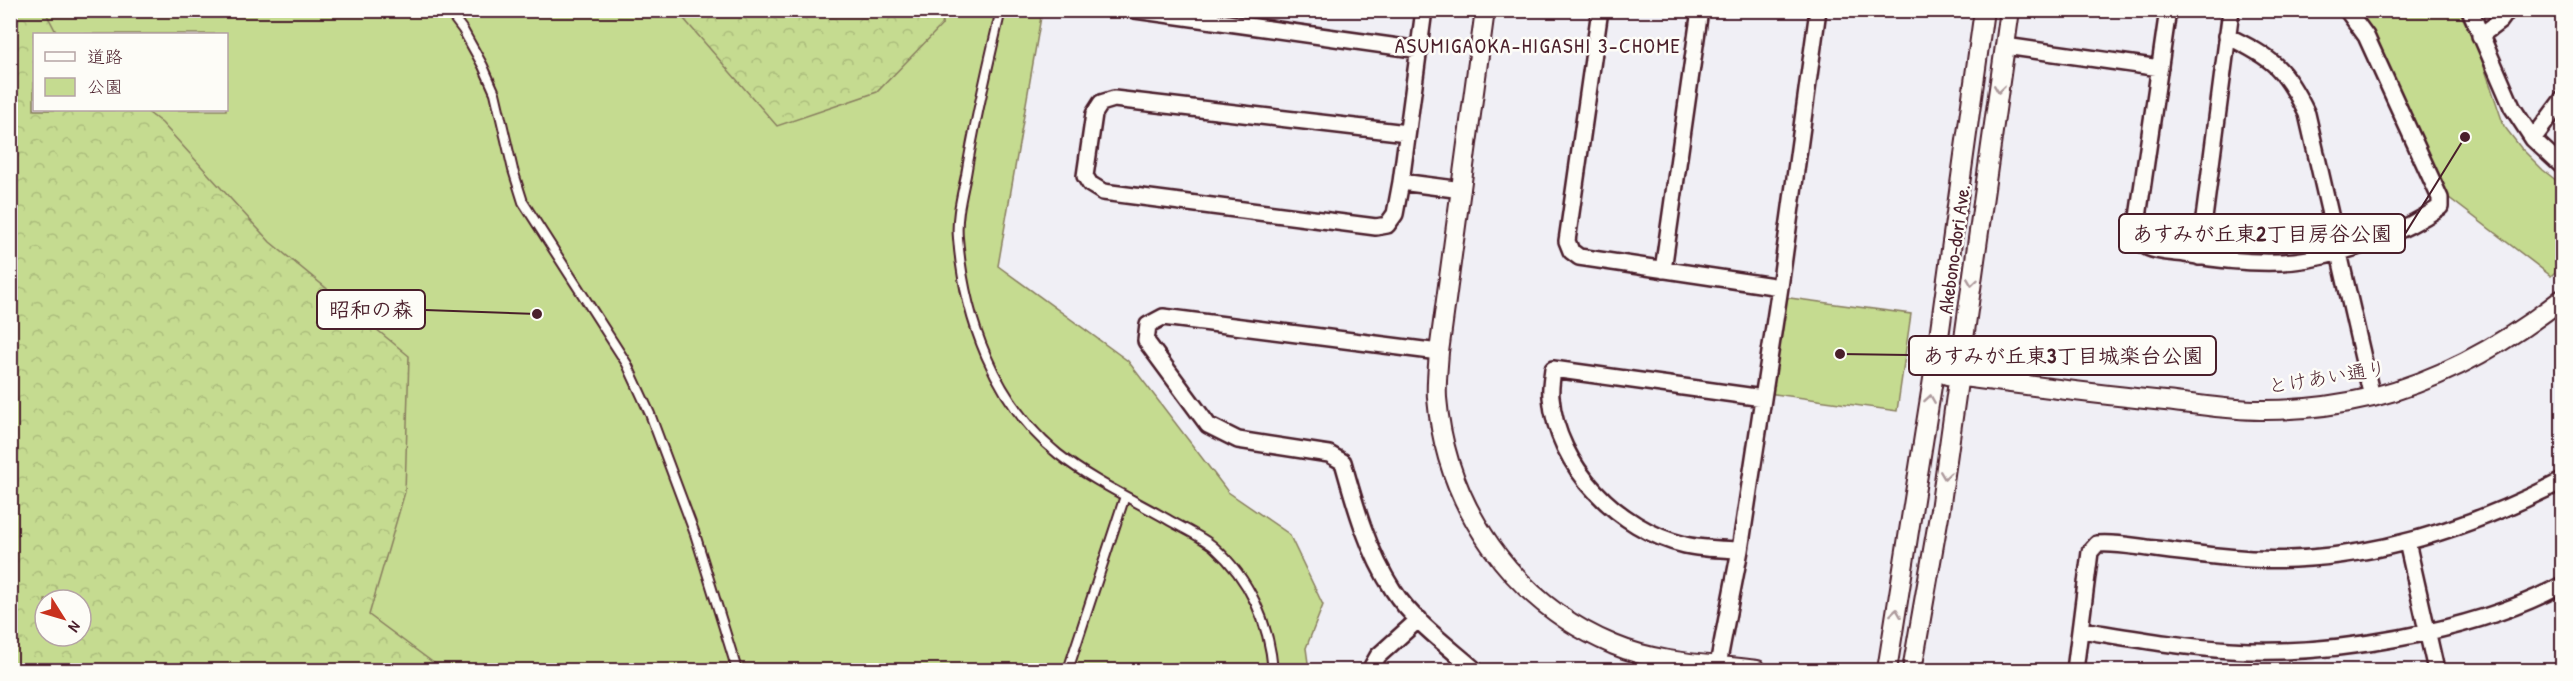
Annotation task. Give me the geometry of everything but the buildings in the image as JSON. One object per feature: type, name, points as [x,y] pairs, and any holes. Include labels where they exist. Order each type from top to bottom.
[{"type":"street","points":[[1135,10],[1420,50]]},
{"type":"street","points":[[1407,133],[1114,99],[1101,103],[1094,114],[1085,176],[1090,184],[1103,192],[1376,227],[1388,225],[1395,214],[1401,182],[1424,10]]},
{"type":"street","points":[[1485,10],[1439,352],[1437,396],[1443,439],[1460,494],[1488,545],[1525,589],[1569,622],[1615,646],[1665,660],[1718,668],[1757,670]]},
{"type":"street","points":[[1600,10],[1567,241],[1571,251],[1579,257],[1780,287]]},
{"type":"street","points":[[1663,270],[1700,10]]},
{"type":"street","points":[[1718,668],[1740,550],[1764,398],[1818,10]]},
{"type":"street","name":"Akebono-dori Ave.","points":[[1887,670],[1934,373],[1984,10]]},
{"type":"street","name":"Akebono-dori Ave.","points":[[1912,670],[1940,510],[2010,10]]},
{"type":"street","points":[[2168,10],[2135,238],[2144,248],[2199,257],[2263,262],[2308,259],[2389,235],[2440,207],[2440,198],[2366,36],[2347,10]]},
{"type":"street","points":[[2199,257],[2231,10]]},
{"type":"street","points":[[2470,10],[2512,107],[2534,139],[2562,166]]},
{"type":"street","points":[[2480,36],[2500,21],[2508,10]]},
{"type":"street","points":[[2227,36],[2272,60],[2292,83],[2307,114],[2373,397]]},
{"type":"street","points":[[2005,46],[2160,68]]},
{"type":"street","points":[[2534,139],[2562,100]]},
{"type":"street","points":[[1401,182],[1462,190]]},
{"type":"street","name":"とけあい通り","points":[[1934,373],[2109,396],[2264,411],[2373,397],[2423,380],[2476,357],[2526,327],[2562,299]]},
{"type":"street","points":[[1439,352],[1163,317],[1148,324],[1146,341],[1208,425],[1238,440],[1329,454],[1343,462],[1355,507],[1374,554],[1394,591],[1419,619],[1475,670]]},
{"type":"street","points":[[1740,550],[1685,545],[1650,531],[1617,512],[1592,488],[1568,454],[1557,425],[1551,397],[1552,369],[1764,398]]},
{"type":"street","points":[[2075,670],[2090,552],[2097,544],[2254,559],[2329,555],[2407,542],[2457,527],[2530,498],[2562,481]]},
{"type":"street","points":[[2407,542],[2436,670]]},
{"type":"street","points":[[2081,630],[2161,644],[2232,651],[2309,650],[2368,643],[2498,613],[2562,585]]},
{"type":"street","points":[[1370,670],[1378,656],[1419,619]]},
{"type":"lane","points":[[448,10],[464,30],[495,93],[510,161],[523,202],[627,364],[650,414],[695,534],[737,670]]},
{"type":"lane","points":[[1001,10],[973,131],[957,235],[966,299],[981,346],[1004,391],[1026,422],[1056,452],[1082,472],[1213,546],[1241,576],[1263,617],[1271,651],[1272,670]]},
{"type":"lane","points":[[1068,670],[1125,496]]},
{"type":"green space","points":[[10,11],[1042,11],[998,266],[1128,361],[1228,492],[1289,534],[1323,605],[1306,648],[1309,670],[11,670]]},
{"type":"green space","points":[[10,11],[45,11],[56,33],[33,33],[33,111],[146,111],[162,123],[270,242],[409,356],[405,492],[369,615],[443,670],[11,670]]},
{"type":"green space","points":[[677,11],[945,11],[942,25],[877,92],[777,126]]},
{"type":"green space","points":[[2352,11],[2459,11],[2477,46],[2504,126],[2521,148],[2562,185],[2562,265],[2551,276],[2448,197],[2364,24]]},
{"type":"green space","points":[[1782,297],[1911,314],[1897,411],[1768,393]]},
{"type":"place","name":"あすみが丘東2丁目房谷公園","points":[[2465,137]]},
{"type":"place","name":"昭和の森","points":[[537,314]]},
{"type":"place","name":"あすみが丘東3丁目城楽台公園","points":[[1840,354]]},
{"type":"district","name":"ASUMIGAOKA-HIGASHI 3-CHOME","points":[[1538,46]]}]
